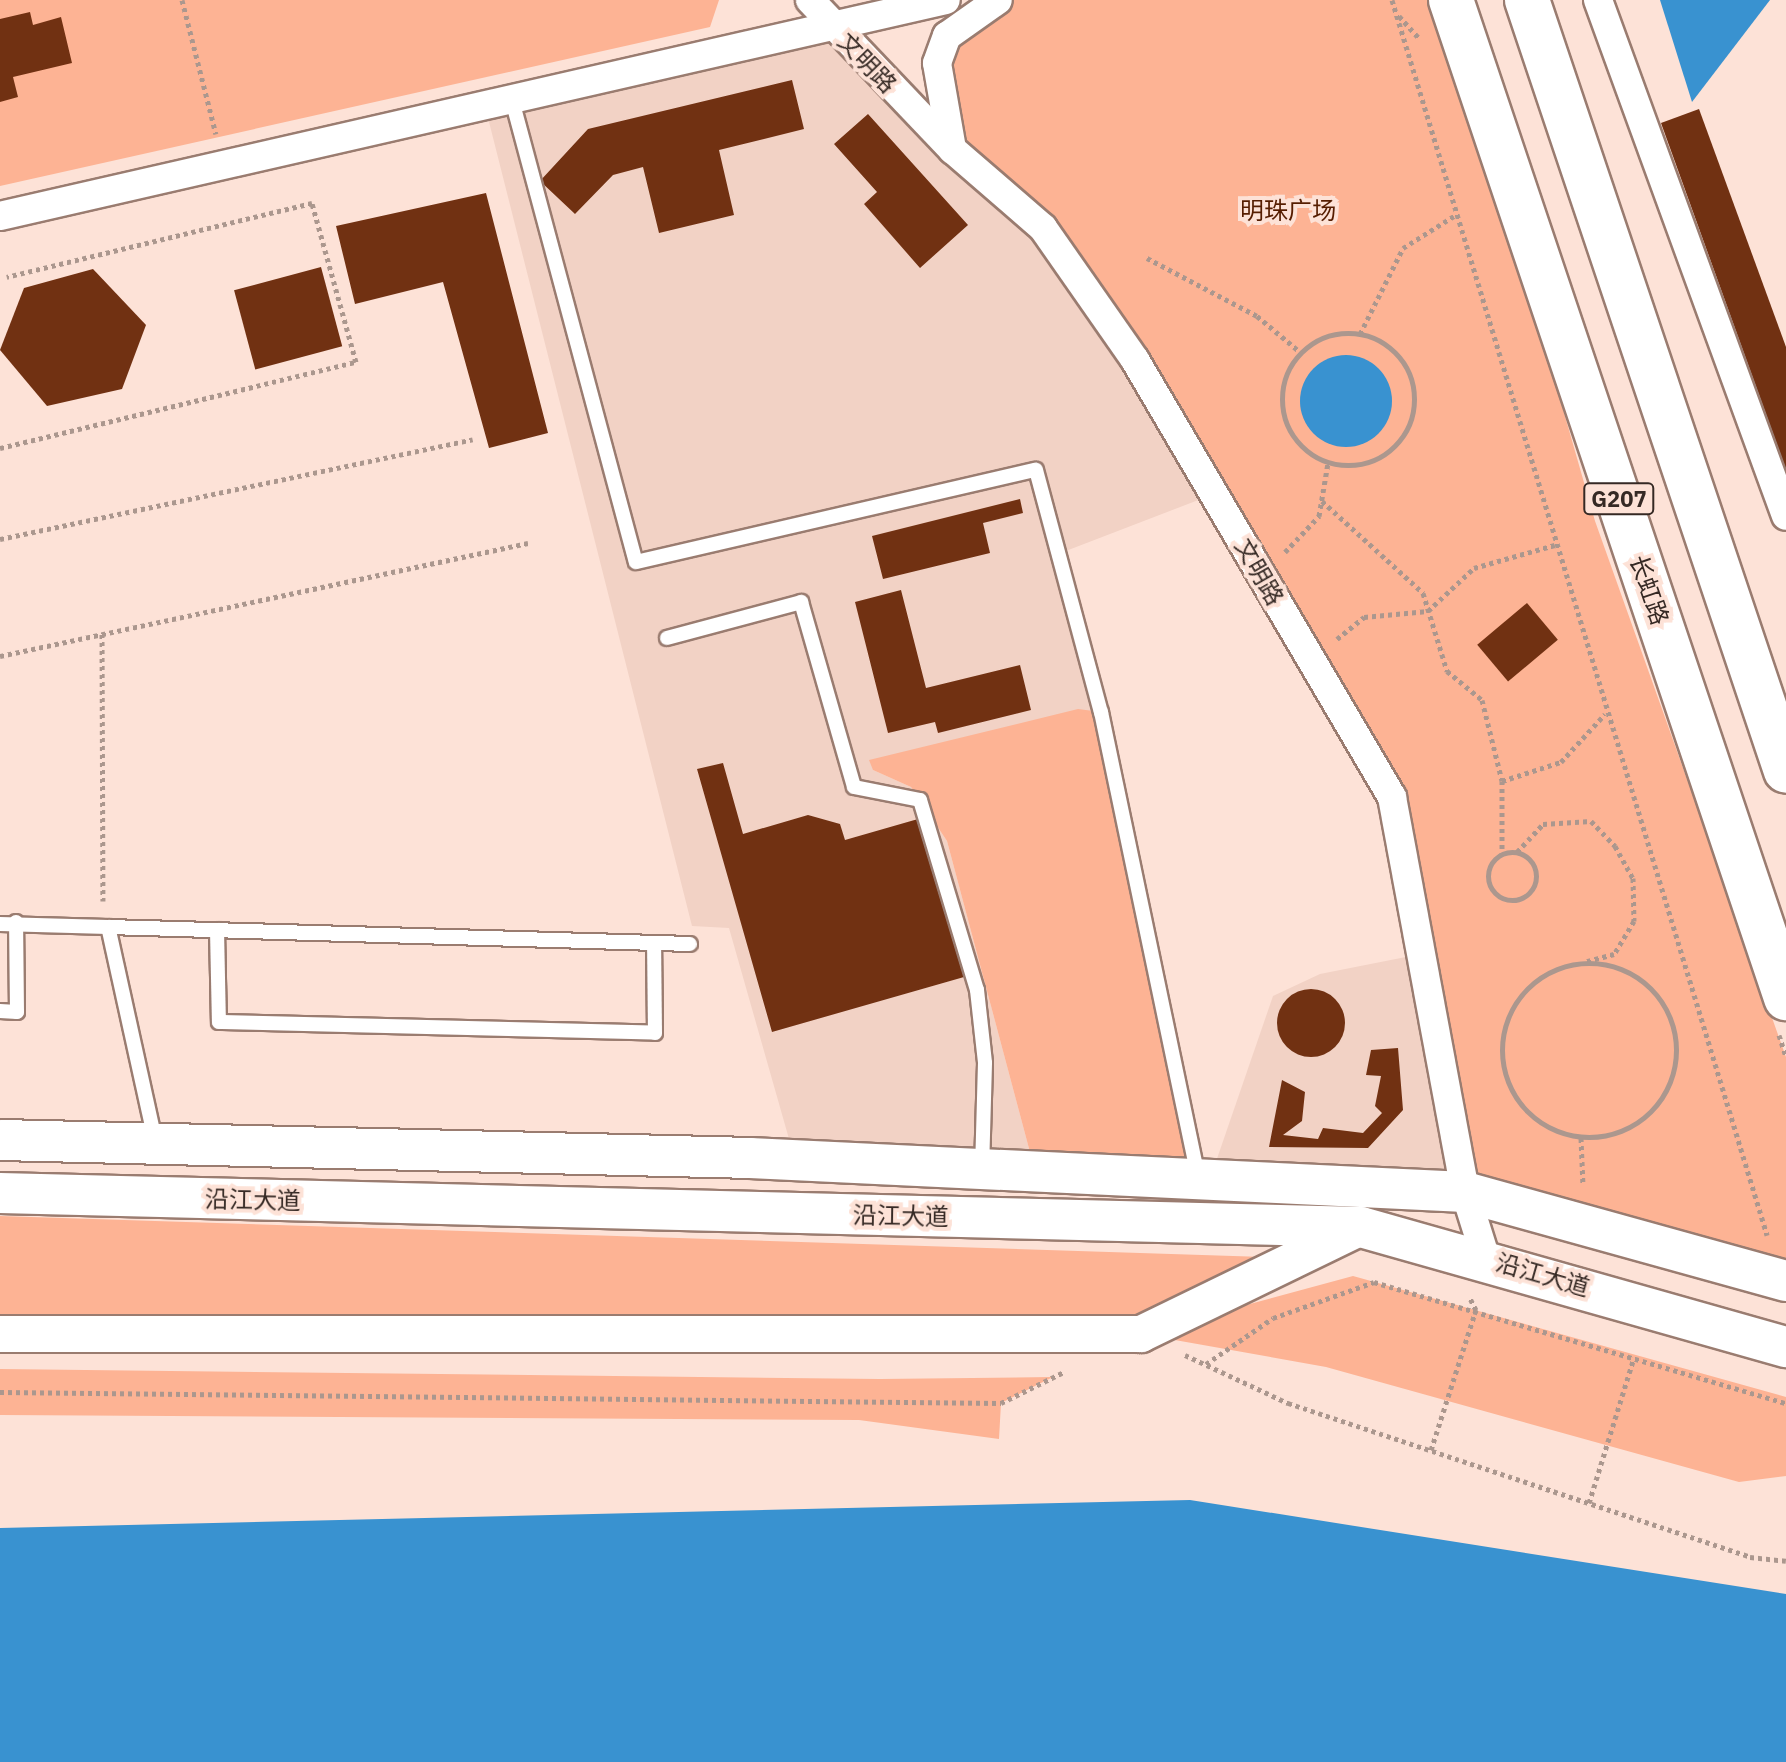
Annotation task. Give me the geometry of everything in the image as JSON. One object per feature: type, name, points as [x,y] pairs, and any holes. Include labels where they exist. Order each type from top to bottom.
[{"type":"highway","name":"长虹路","points":[[1451,0],[1786,998]]},
{"type":"highway","name":"G207","points":[[1527,0],[1786,771]]},
{"type":"main road","name":"沿江大道","points":[[0,1140],[981,1169],[1465,1192],[1783,1281]]},
{"type":"main road","name":"沿江大道","points":[[0,1193],[1361,1227],[1468,1254],[1786,1347]]},
{"type":"street","name":"文明路","points":[[810,0],[833,28],[953,150],[1043,228],[1135,360],[1392,797],[1465,1192],[1468,1254]]},
{"type":"street","points":[[0,216],[946,0]]},
{"type":"street","points":[[953,150],[937,63],[947,36],[998,0]]},
{"type":"street","points":[[1598,0],[1786,516]]},
{"type":"street","points":[[0,1334],[1141,1334],[1361,1227]]},
{"type":"lane","points":[[512,100],[636,562],[1036,470],[1101,712],[1199,1179]]},
{"type":"lane","points":[[667,638],[801,602],[854,787],[920,800],[977,990],[985,1063],[981,1169]]},
{"type":"lane","points":[[0,1011],[17,1012],[16,922]]},
{"type":"lane","points":[[0,924],[16,922],[690,944]]},
{"type":"lane","points":[[108,927],[156,1144]]},
{"type":"lane","points":[[217,930],[219,1022],[655,1033],[654,943]]},
{"type":"path","points":[[182,0],[224,166]]},
{"type":"path","points":[[1392,0],[1605,714],[1783,1281]]},
{"type":"path","points":[[0,448],[356,362],[312,203],[7,277]]},
{"type":"path","points":[[1360,334],[1403,248],[1454,216]]},
{"type":"path","points":[[1147,258],[1257,316],[1300,352]]},
{"type":"path","points":[[1338,333],[1360,334],[1397,354],[1415,393],[1413,414],[1405,434],[1373,461],[1328,463],[1307,453],[1283,415],[1287,371],[1300,352],[1338,333]]},
{"type":"path","points":[[0,539],[473,439]]},
{"type":"path","points":[[1262,577],[1319,516],[1328,463]]},
{"type":"path","points":[[1322,501],[1423,593],[1447,671],[1482,700],[1502,781],[1502,854],[1488,873],[1491,888],[1518,899],[1536,875],[1517,852]]},
{"type":"path","points":[[0,656],[528,543]]},
{"type":"path","points":[[1312,660],[1364,617],[1428,611],[1474,568],[1555,545]]},
{"type":"path","points":[[102,634],[108,927]]},
{"type":"path","points":[[1502,781],[1561,762],[1605,714]]},
{"type":"path","points":[[1502,854],[1517,852],[1543,824],[1591,821],[1633,878],[1634,921],[1614,954],[1555,969],[1512,1007],[1501,1064],[1529,1115],[1581,1138],[1610,1135],[1636,1124],[1672,1079],[1673,1022],[1659,997],[1612,965],[1555,969]]},
{"type":"path","points":[[1431,1450],[1476,1310],[1468,1254]]},
{"type":"path","points":[[1205,1364],[1273,1318],[1374,1282],[1786,1403]]},
{"type":"path","points":[[1141,1334],[1288,1403],[1750,1557],[1786,1561]]},
{"type":"path","points":[[1589,1503],[1634,1358]]},
{"type":"path","points":[[0,1392],[1001,1403],[1078,1365]]},
{"type":"shaded area","points":[[833,28],[1043,228],[1214,494],[1058,554],[1101,712],[873,770],[911,787],[947,841],[1035,1171],[795,1160],[729,928],[692,926],[485,106]]},
{"type":"shaded area","points":[[1421,954],[1465,1192],[1210,1179],[1273,996],[1320,974]]},
{"type":"green space","points":[[0,0],[719,0],[710,27],[0,186]]},
{"type":"green space","name":"明珠广场","points":[[998,0],[1446,0],[1595,521],[1786,1057],[1786,1281],[1465,1192],[1392,797],[1043,228],[953,150],[947,36]]},
{"type":"green space","points":[[1078,709],[1101,712],[1199,1179],[1035,1171],[947,841],[911,787],[873,770],[869,760]]},
{"type":"green space","points":[[0,1216],[1298,1258],[1147,1332],[1353,1276],[1786,1397],[1786,1476],[1739,1482],[1326,1367],[1141,1334],[0,1334]]},
{"type":"green space","points":[[0,1369],[880,1379],[1053,1377],[1001,1403],[999,1439],[859,1420],[0,1415]]},
{"type":"water","points":[[1660,0],[1770,0],[1692,102]]},
{"type":"water","points":[[1337,355],[1355,355],[1372,362],[1385,375],[1392,401],[1385,427],[1372,440],[1355,447],[1337,447],[1320,440],[1307,427],[1300,410],[1300,392],[1307,375],[1320,362]]},
{"type":"water","points":[[1190,1500],[1786,1594],[1786,1762],[0,1762],[0,1528]]},
{"type":"building","points":[[30,12],[33,25],[61,17],[72,63],[13,77],[18,97],[0,102],[0,19]]},
{"type":"building","points":[[792,80],[804,129],[719,150],[734,215],[659,233],[643,167],[613,175],[575,214],[540,181],[588,129]]},
{"type":"building","points":[[1699,109],[1786,347],[1786,470],[1661,123]]},
{"type":"building","points":[[868,114],[968,225],[920,268],[864,204],[877,192],[834,144]]},
{"type":"building","points":[[486,193],[548,433],[489,448],[443,282],[355,304],[336,226]]},
{"type":"building","points":[[321,267],[342,346],[255,369],[234,290]]},
{"type":"building","points":[[93,269],[146,325],[122,389],[47,406],[0,350],[24,288]]},
{"type":"building","points":[[1020,499],[1023,513],[983,523],[990,553],[883,579],[872,536]]},
{"type":"building","points":[[901,590],[926,688],[1020,665],[1031,710],[938,733],[935,722],[888,733],[855,602]]},
{"type":"building","points":[[1527,603],[1558,640],[1508,682],[1477,645]]},
{"type":"building","points":[[723,763],[743,834],[808,815],[840,824],[845,840],[918,819],[964,977],[772,1032],[697,769]]},
{"type":"building","points":[[1304,989],[1318,989],[1330,994],[1340,1004],[1345,1023],[1340,1042],[1330,1052],[1318,1057],[1304,1057],[1292,1052],[1282,1042],[1277,1030],[1277,1016],[1282,1004],[1292,994]]},
{"type":"building","points":[[1398,1048],[1403,1110],[1368,1148],[1269,1147],[1282,1080],[1305,1092],[1302,1121],[1283,1135],[1318,1139],[1323,1128],[1363,1133],[1382,1113],[1375,1106],[1381,1076],[1366,1075],[1371,1050]]}]
